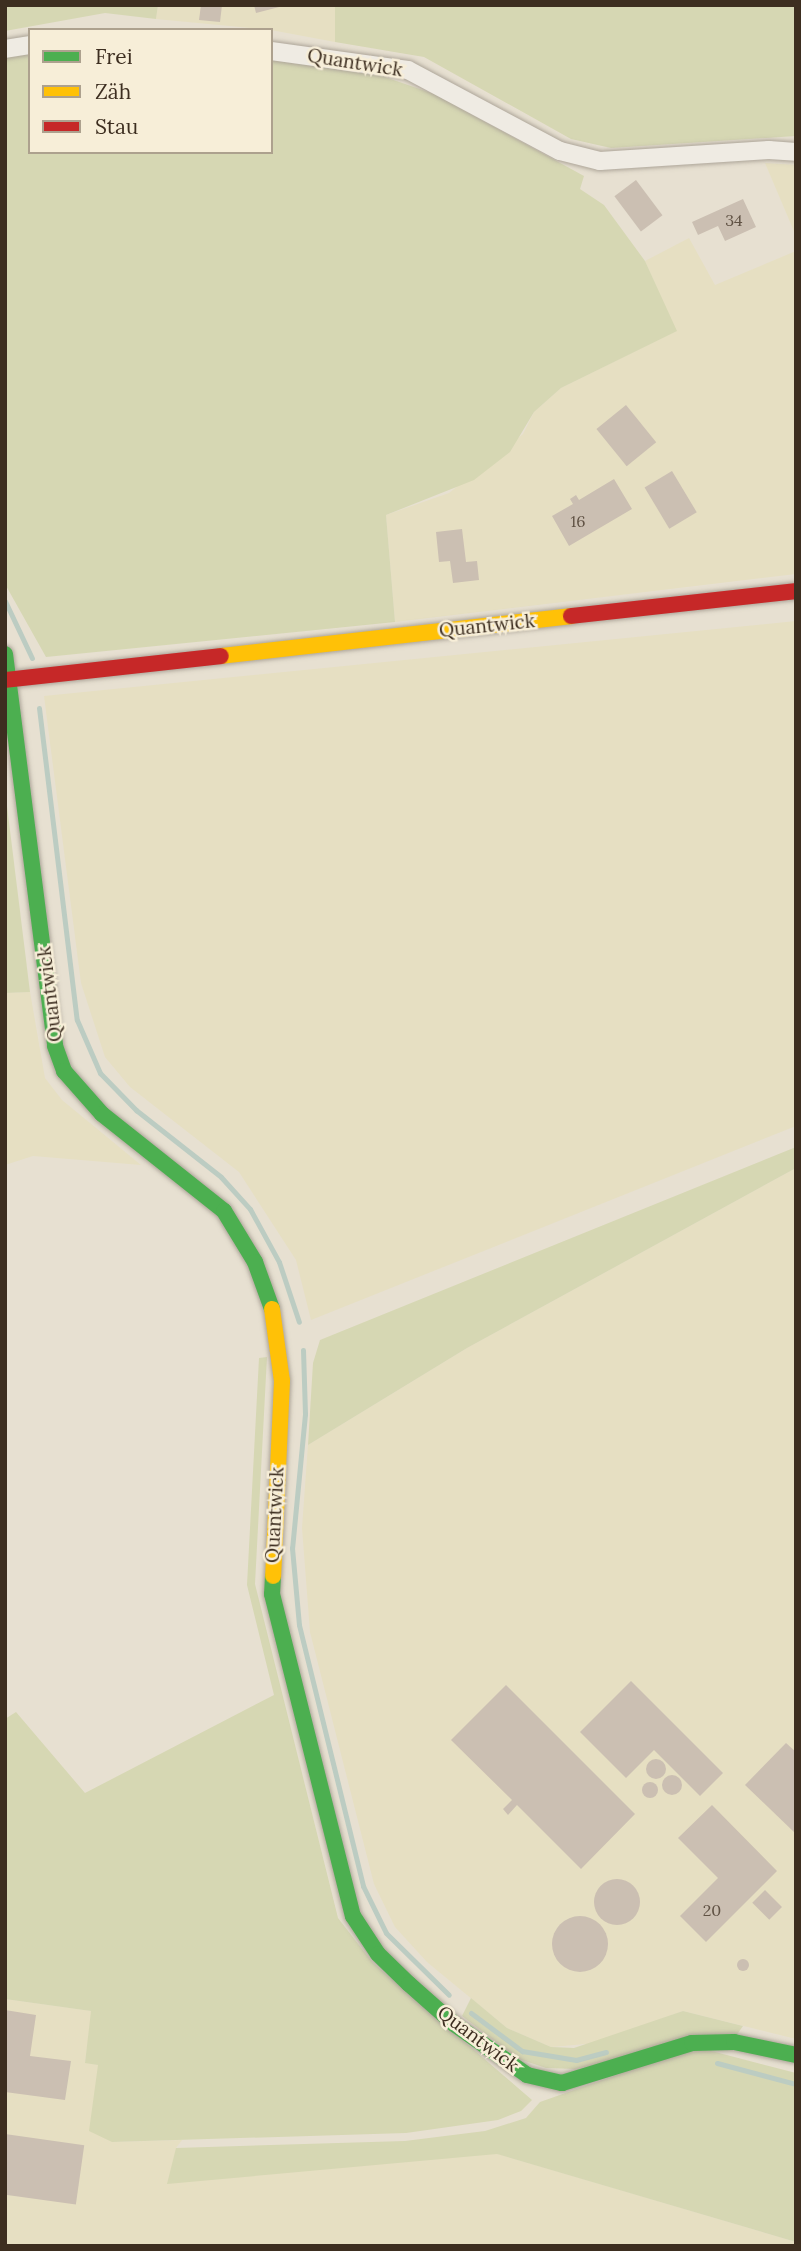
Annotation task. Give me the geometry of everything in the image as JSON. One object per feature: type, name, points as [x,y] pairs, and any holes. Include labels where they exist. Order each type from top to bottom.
[{"type":"street","points":[[5,49],[28,45]]},
{"type":"street","name":"Quantwick","points":[[273,51],[408,70],[560,150],[600,161],[769,150],[796,152]]},
{"type":"street","name":"Quantwick","points":[[8,679],[796,591]]},
{"type":"street","name":"Quantwick","points":[[5,654],[55,1046],[64,1072],[102,1114],[224,1211],[255,1262],[269,1298],[280,1343],[282,1381],[272,1594],[353,1916],[378,1954],[409,1984],[454,2024],[527,2075],[562,2083],[692,2043],[734,2042],[796,2055]]},
{"type":"shaded area","points":[[158,5],[335,5],[335,42],[273,30],[273,28],[156,19]]},
{"type":"shaded area","points":[[765,163],[796,165],[796,236]]},
{"type":"shaded area","points":[[689,238],[715,285],[796,251],[796,574],[395,622],[386,515],[449,493],[523,434],[534,412],[561,388],[676,331],[645,261]]},
{"type":"shaded area","points":[[796,621],[796,1126],[311,1320],[296,1260],[239,1172],[130,1087],[105,1057],[81,983],[44,696]]},
{"type":"shaded area","points":[[30,992],[45,1078],[62,1100],[141,1165],[33,1156],[5,1165],[5,993]]},
{"type":"shaded area","points":[[796,1168],[796,2039],[683,2011],[597,2043],[551,2047],[507,2028],[427,1962],[395,1927],[374,1884],[310,1632],[302,1528],[308,1445],[467,1348]]},
{"type":"shaded area","points":[[5,1999],[92,2011],[85,2062],[98,2065],[112,2142],[182,2140],[176,2148],[498,2154],[796,2242],[796,2246],[5,2246]]},
{"type":"green space","points":[[5,5],[158,5],[156,19],[105,13],[5,31]]},
{"type":"green space","points":[[335,5],[796,5],[796,136],[611,148],[571,139],[424,57],[335,42]]},
{"type":"green space","points":[[28,51],[28,154],[273,154],[273,60],[382,76],[434,94],[584,176],[580,189],[604,205],[645,261],[677,331],[561,388],[534,412],[510,452],[474,480],[386,515],[395,622],[46,657],[5,584],[5,55]]},
{"type":"green space","points":[[5,790],[30,992],[5,993]]},
{"type":"green space","points":[[796,1147],[796,1168],[467,1348],[308,1445],[313,1363],[320,1340]]},
{"type":"green space","points":[[267,1357],[255,1584],[338,1918],[373,1963],[532,2100],[521,2111],[498,2120],[406,2133],[112,2142],[89,2131],[98,2065],[85,2063],[91,2011],[5,1999],[5,1719],[16,1712],[85,1793],[274,1695],[247,1585],[259,1358]]},
{"type":"green space","points":[[471,1998],[507,2028],[551,2047],[574,2048],[683,2011],[743,2026],[736,2036],[575,2069],[546,2068],[519,2059],[462,2016]]},
{"type":"green space","points":[[696,2047],[796,2073],[796,2242],[497,2154],[167,2184],[176,2148],[405,2141],[485,2131],[526,2118],[540,2102]]},
{"type":"building","points":[[201,5],[222,5],[220,22],[199,20]]},
{"type":"building","points":[[254,5],[283,5],[283,6],[256,13]]},
{"type":"building","points":[[636,180],[662,215],[641,231],[614,196]]},
{"type":"building","points":[[743,199],[756,227],[725,241],[718,226],[698,235],[692,222]]},
{"type":"building","points":[[626,405],[656,442],[627,466],[596,429]]},
{"type":"building","points":[[672,471],[697,512],[669,529],[645,487]]},
{"type":"building","points":[[614,479],[632,509],[569,546],[552,516],[573,504],[570,499],[576,495],[579,500]]},
{"type":"building","points":[[462,529],[466,562],[477,561],[479,580],[453,583],[450,561],[439,562],[436,532]]},
{"type":"building","points":[[631,1681],[723,1773],[700,1796],[654,1750],[626,1778],[580,1732]]},
{"type":"building","points":[[506,1685],[635,1814],[581,1869],[517,1805],[508,1815],[503,1809],[512,1800],[451,1740]]},
{"type":"building","points":[[786,1743],[796,1752],[796,1834],[745,1785]]},
{"type":"building","points":[[656,1759],[663,1762],[666,1769],[663,1776],[656,1779],[649,1776],[646,1769],[649,1762]]},
{"type":"building","points":[[668,1775],[676,1775],[682,1785],[676,1795],[668,1795],[662,1789],[662,1781]]},
{"type":"building","points":[[647,1782],[653,1782],[658,1790],[656,1796],[647,1798],[642,1793],[642,1787]]},
{"type":"building","points":[[712,1805],[777,1871],[706,1942],[680,1916],[718,1878],[678,1838]]},
{"type":"building","points":[[617,1879],[633,1886],[640,1902],[633,1918],[617,1925],[601,1918],[594,1902],[601,1886]]},
{"type":"building","points":[[765,1890],[782,1907],[769,1920],[752,1903]]},
{"type":"building","points":[[575,1916],[585,1916],[600,1924],[606,1933],[606,1955],[600,1964],[585,1972],[575,1972],[557,1960],[552,1949],[552,1939],[564,1921]]},
{"type":"building","points":[[743,1959],[749,1965],[743,1971],[737,1965]]},
{"type":"building","points":[[5,2010],[36,2015],[30,2056],[71,2061],[65,2100],[5,2092]]},
{"type":"building","points":[[5,2134],[84,2145],[76,2205],[5,2195]]},
{"type":"waterway","points":[[5,601],[32,658]]},
{"type":"waterway","points":[[39,708],[77,1020],[100,1073],[136,1110],[221,1177],[250,1209],[279,1262],[299,1322]]},
{"type":"waterway","points":[[303,1350],[305,1414],[292,1548],[299,1625],[363,1886],[386,1933],[449,1995]]},
{"type":"waterway","points":[[471,2013],[522,2051],[576,2060],[606,2052]]},
{"type":"waterway","points":[[717,2063],[796,2084]]},
{"type":"traffic: fast","points":[[5,654],[55,1046],[64,1071],[102,1114],[224,1211],[255,1262],[272,1309]]},
{"type":"traffic: fast","points":[[273,1576],[272,1594],[353,1916],[378,1954],[409,1984],[454,2024],[527,2075],[562,2083],[692,2043],[734,2042],[796,2055]]},
{"type":"traffic: slow","points":[[221,656],[571,616]]},
{"type":"traffic: slow","points":[[272,1309],[282,1381],[273,1576]]},
{"type":"traffic: jam","points":[[571,616],[796,591]]},
{"type":"traffic: jam","points":[[5,680],[221,656]]}]
